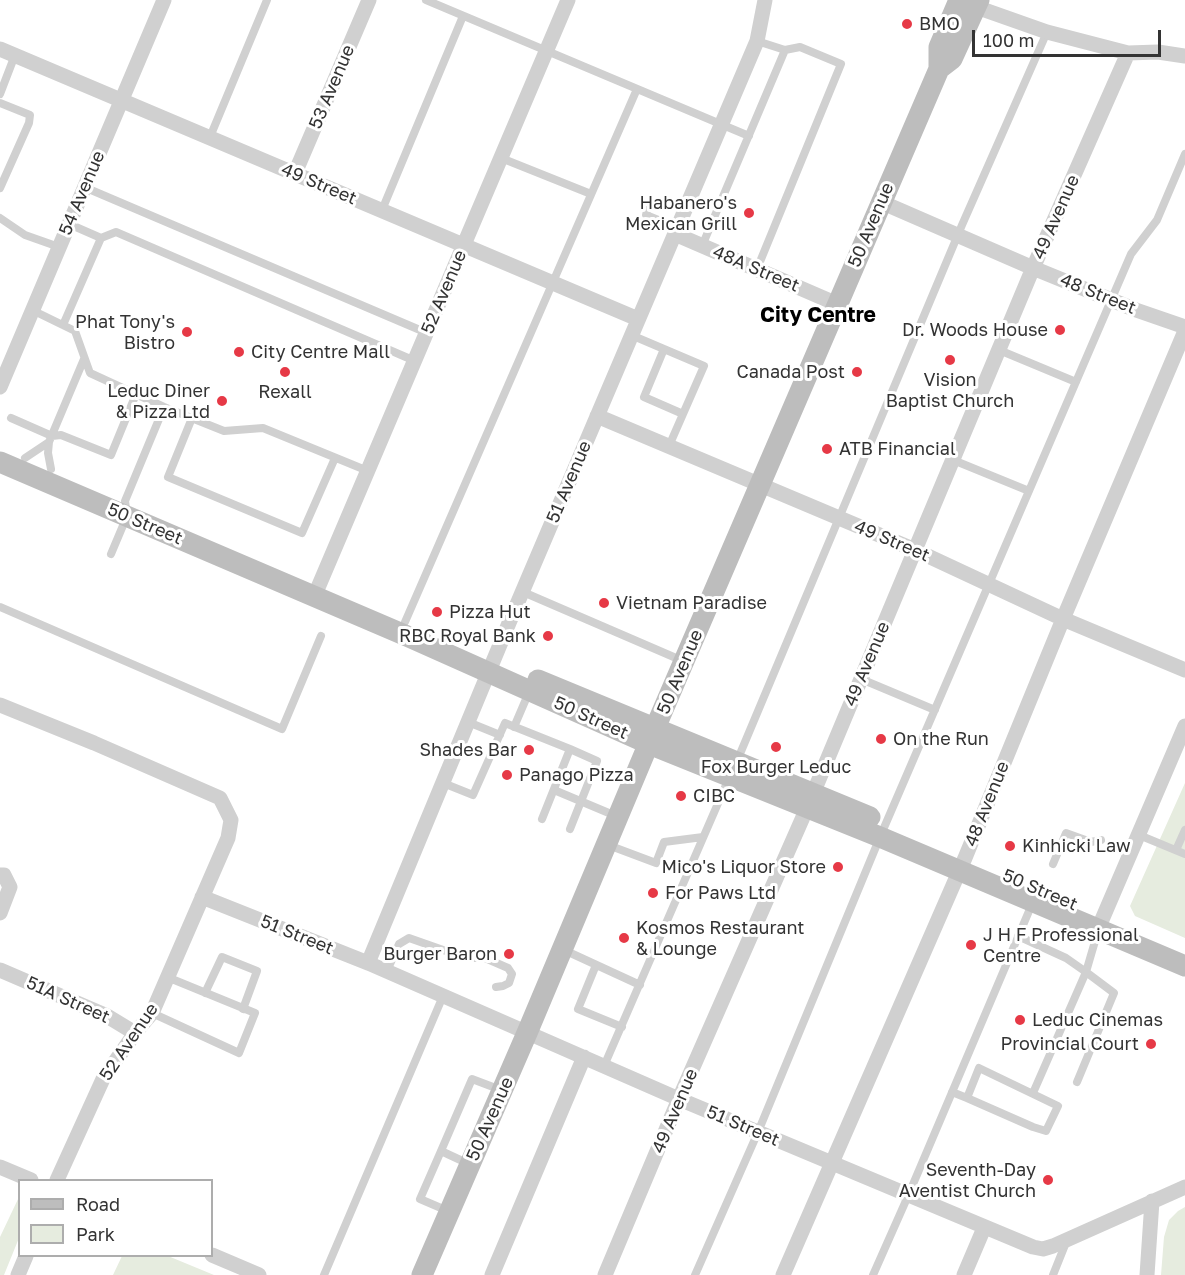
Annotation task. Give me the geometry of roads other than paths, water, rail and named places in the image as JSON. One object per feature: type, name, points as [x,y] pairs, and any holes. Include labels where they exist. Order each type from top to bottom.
[{"type":"main road","name":"50 Avenue","points":[[422,1275],[881,202],[939,69],[952,59],[968,2]]},
{"type":"main road","name":"50 Street","points":[[0,447],[51,469],[126,508]]},
{"type":"main road","name":"50 Street","points":[[0,462],[126,508],[317,590],[405,622],[491,667],[530,691],[652,736]]},
{"type":"main road","name":"50 Street","points":[[317,590],[407,636],[491,667],[962,864],[1101,923],[1185,966]]},
{"type":"main road","name":"50 Street","points":[[962,864],[1033,901],[1185,952]]},
{"type":"street","name":"54 Avenue","points":[[0,387],[5,360],[32,310],[164,0]]},
{"type":"street","name":"53 Avenue","points":[[295,173],[369,0]]},
{"type":"street","name":"52 Avenue","points":[[317,590],[568,0]]},
{"type":"street","name":"51 Avenue","points":[[368,963],[631,335],[757,41],[765,0]]},
{"type":"street","points":[[968,2],[1047,32],[1128,53],[1158,52],[1185,56]]},
{"type":"street","name":"49 Street","points":[[0,49],[638,319]]},
{"type":"street","name":"49 Avenue","points":[[605,1275],[810,800],[1033,268],[1128,53]]},
{"type":"street","name":"48 Street","points":[[881,202],[1033,268],[1185,329]]},
{"type":"street","name":"48A Street","points":[[676,231],[702,246],[837,304]]},
{"type":"street","name":"48 Avenue","points":[[783,1275],[962,864],[1185,329]]},
{"type":"street","name":"49 Street","points":[[597,416],[915,550],[1063,619],[1185,670]]},
{"type":"street","name":"52 Avenue","points":[[0,705],[220,798],[231,820],[228,838],[152,1013],[103,1079],[57,1179]]},
{"type":"street","points":[[1101,923],[1185,726]]},
{"type":"street","points":[[0,875],[4,875],[10,887],[0,913]]},
{"type":"street","name":"51 Street","points":[[202,897],[387,971],[680,1099],[1033,1247],[1043,1249],[1053,1246],[1185,1187]]},
{"type":"street","name":"51A Street","points":[[0,970],[107,1016],[135,1033]]},
{"type":"street","points":[[492,1275],[584,1057]]},
{"type":"street","points":[[0,1167],[29,1179]]},
{"type":"street","points":[[1147,1275],[1152,1201]]},
{"type":"street","points":[[964,1275],[984,1228]]},
{"type":"street","points":[[213,1255],[259,1275]]},
{"type":"street","points":[[18,1275],[26,1257]]},
{"type":"lane","points":[[210,137],[267,0]]},
{"type":"lane","points":[[426,0],[749,136]]},
{"type":"lane","points":[[382,210],[463,16]]},
{"type":"lane","points":[[604,1066],[733,769],[958,234],[1047,32]]},
{"type":"lane","points":[[757,41],[785,50],[800,47],[841,64],[757,269]]},
{"type":"lane","points":[[702,246],[785,50]]},
{"type":"lane","points":[[0,94],[15,55]]},
{"type":"lane","points":[[405,622],[637,89]]},
{"type":"lane","points":[[0,103],[30,116],[0,188]]},
{"type":"lane","points":[[695,1275],[1131,254],[1157,220],[1185,154]]},
{"type":"lane","points":[[501,158],[591,194]]},
{"type":"lane","points":[[84,187],[427,333]]},
{"type":"lane","points":[[648,207],[646,215],[676,231]]},
{"type":"lane","points":[[0,218],[25,235],[59,247]]},
{"type":"lane","points":[[69,224],[101,238]]},
{"type":"lane","points":[[63,325],[101,238],[116,232],[415,361]]},
{"type":"lane","points":[[32,310],[75,331],[90,373],[164,407],[224,431],[263,428],[368,471]]},
{"type":"lane","points":[[631,335],[704,366],[669,446]]},
{"type":"lane","points":[[664,349],[644,397],[683,414]]},
{"type":"lane","points":[[999,350],[1076,382]]},
{"type":"lane","points":[[51,469],[48,453],[50,439],[84,359]]},
{"type":"lane","points":[[24,458],[50,439],[61,435],[111,455],[136,394]]},
{"type":"lane","points":[[111,554],[164,407]]},
{"type":"lane","points":[[11,418],[50,439]]},
{"type":"lane","points":[[192,418],[168,477],[302,533],[335,458]]},
{"type":"lane","points":[[953,460],[1029,490]]},
{"type":"lane","points":[[523,592],[684,661]]},
{"type":"lane","points":[[0,608],[282,729],[321,636]]},
{"type":"lane","points":[[861,679],[935,710]]},
{"type":"lane","points":[[514,727],[530,691]]},
{"type":"lane","points":[[468,722],[500,735]]},
{"type":"lane","points":[[443,783],[473,795],[505,723],[597,761],[570,829]]},
{"type":"lane","points":[[542,819],[570,749]]},
{"type":"lane","points":[[554,790],[618,817]]},
{"type":"lane","points":[[1176,850],[1185,830]]},
{"type":"lane","points":[[1053,864],[1066,833],[1091,842],[1101,840]]},
{"type":"lane","points":[[1139,835],[1185,854]]},
{"type":"lane","points":[[606,845],[656,863],[664,842],[703,837]]},
{"type":"lane","points":[[873,1275],[1033,901]]},
{"type":"lane","points":[[1032,1093],[1086,972],[1101,923]]},
{"type":"lane","points":[[1018,936],[1066,958],[1114,993],[1077,1082]]},
{"type":"lane","points":[[387,971],[399,944],[409,938],[466,958],[485,958],[508,968],[512,974],[509,982],[496,987]]},
{"type":"lane","points":[[562,949],[639,985]]},
{"type":"lane","points":[[205,993],[222,957],[231,960],[257,971],[243,1009]]},
{"type":"lane","points":[[596,965],[578,1009],[622,1027]]},
{"type":"lane","points":[[152,1013],[239,1053],[255,1013],[167,977]]},
{"type":"lane","points":[[324,1275],[443,996]]},
{"type":"lane","points":[[952,1092],[1046,1131],[1058,1106],[965,1061]]},
{"type":"lane","points":[[967,1098],[980,1068]]},
{"type":"lane","points":[[449,1212],[420,1199],[472,1079],[502,1090]]},
{"type":"lane","points":[[441,1151],[470,1164]]},
{"type":"lane","points":[[1053,1275],[1067,1240]]},
{"type":"place","name":"BMO","points":[[907,24]]},
{"type":"place","name":"Habanero's Mexican Grill","points":[[749,213]]},
{"type":"place","name":"Dr. Woods House","points":[[1060,330]]},
{"type":"place","name":"Phat Tony's Bistro","points":[[187,332]]},
{"type":"place","name":"City Centre Mall","points":[[239,352]]},
{"type":"place","name":"Vision Baptist Church","points":[[950,360]]},
{"type":"place","name":"Rexall","points":[[285,372]]},
{"type":"place","name":"Canada Post","points":[[857,372]]},
{"type":"place","name":"Leduc Diner & Pizza Ltd","points":[[222,401]]},
{"type":"place","name":"ATB Financial","points":[[827,449]]},
{"type":"place","name":"Vietnam Paradise","points":[[604,603]]},
{"type":"place","name":"Pizza Hut","points":[[437,612]]},
{"type":"place","name":"RBC Royal Bank","points":[[548,636]]},
{"type":"place","name":"On the Run","points":[[881,739]]},
{"type":"place","name":"Fox Burger Leduc","points":[[776,747]]},
{"type":"place","name":"Shades Bar","points":[[529,750]]},
{"type":"place","name":"Panago Pizza","points":[[507,775]]},
{"type":"place","name":"CIBC","points":[[681,796]]},
{"type":"place","name":"Kinhicki Law","points":[[1010,846]]},
{"type":"place","name":"Mico's Liquor Store","points":[[838,867]]},
{"type":"place","name":"For Paws Ltd","points":[[653,893]]},
{"type":"place","name":"Kosmos Restaurant & Lounge","points":[[624,938]]},
{"type":"place","name":"J H F Professional Centre","points":[[971,945]]},
{"type":"place","name":"Burger Baron","points":[[509,954]]},
{"type":"place","name":"Leduc Cinemas","points":[[1020,1020]]},
{"type":"place","name":"Provincial Court","points":[[1151,1044]]},
{"type":"place","name":"Seventh-Day Aventist Church","points":[[1048,1180]]},
{"type":"district","name":"City Centre","points":[[818,315]]}]
